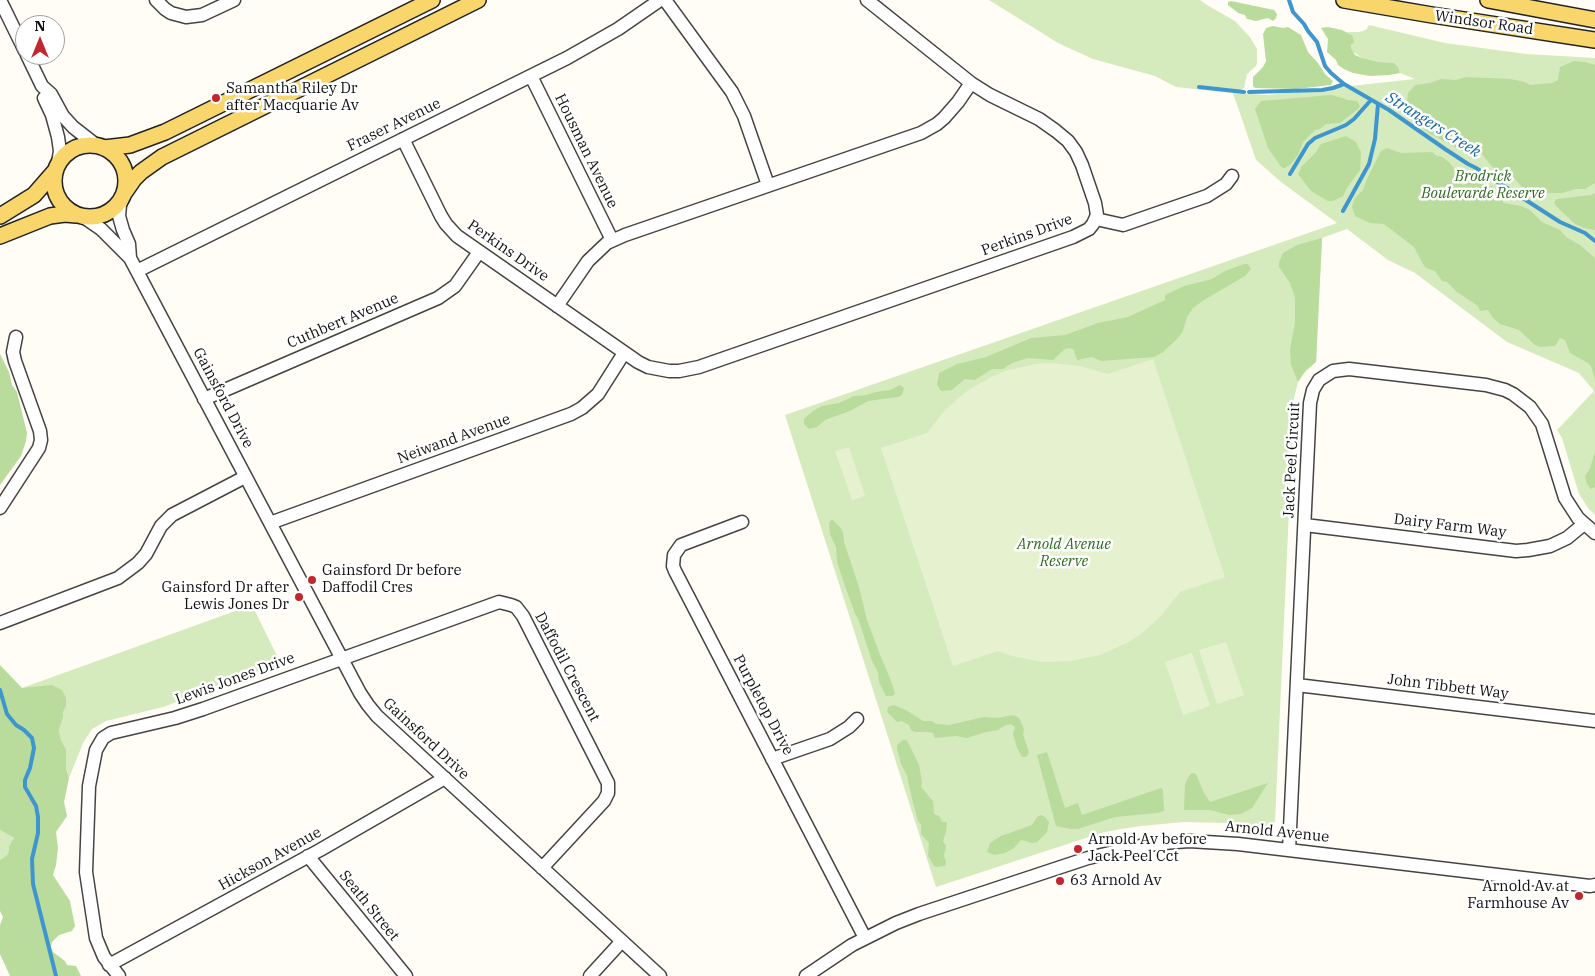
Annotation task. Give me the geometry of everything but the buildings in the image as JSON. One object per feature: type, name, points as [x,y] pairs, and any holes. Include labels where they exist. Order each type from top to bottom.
[{"type":"main road","points":[[0,216],[34,195],[64,156],[78,147],[87,145],[100,147],[130,146],[164,132],[432,0]]},
{"type":"main road","points":[[0,236],[50,216],[65,214],[102,216],[117,207],[134,179],[162,157],[478,0]]},
{"type":"main road","name":"Windsor Road","points":[[1344,0],[1432,16],[1595,40]]},
{"type":"main road","name":"Windsor Road","points":[[1488,0],[1595,20]]},
{"type":"main road","points":[[100,147],[119,158],[123,166],[126,174],[124,196]]},
{"type":"main road","points":[[57,167],[54,180],[57,197],[62,205],[80,216]]},
{"type":"street","points":[[0,0],[15,31]]},
{"type":"street","points":[[156,0],[164,9],[171,13],[186,17],[202,15],[234,0]]},
{"type":"street","name":"Fraser Avenue","points":[[137,272],[531,76],[601,39],[660,0]]},
{"type":"street","points":[[665,0],[735,98],[744,116],[768,185]]},
{"type":"street","points":[[558,306],[588,261],[601,247],[612,240],[921,133],[944,118],[971,83],[866,0]]},
{"type":"street","points":[[32,65],[42,86],[58,138],[60,151],[57,167]]},
{"type":"street","name":"Housman Avenue","points":[[531,76],[612,240]]},
{"type":"street","name":"Perkins Drive","points":[[403,139],[446,224],[457,236],[638,362],[660,369],[679,371],[699,367],[1073,237],[1089,229],[1096,219],[1097,210],[1082,165],[1068,141],[1039,119],[990,95],[971,83]]},
{"type":"street","points":[[42,86],[50,94],[68,122],[100,147]]},
{"type":"street","points":[[1096,219],[1123,225],[1207,196],[1226,184],[1232,176]]},
{"type":"street","name":"Gainsford Drive","points":[[124,196],[119,216],[129,244],[130,258]]},
{"type":"street","name":"Gainsford Drive","points":[[80,216],[102,229],[130,258],[360,693],[372,711],[660,976]]},
{"type":"street","name":"Cuthbert Avenue","points":[[204,398],[438,298],[455,286],[479,252]]},
{"type":"street","points":[[0,508],[39,448],[41,440],[40,431],[13,352],[16,337]]},
{"type":"street","name":"Neiwand Avenue","points":[[270,523],[571,414],[582,408],[598,394],[624,353]]},
{"type":"street","name":"Jack Peel Circuit","points":[[1289,850],[1311,396],[1320,380],[1333,371],[1341,369],[1486,385],[1513,394],[1530,407],[1542,424],[1565,498],[1573,512],[1595,533]]},
{"type":"street","points":[[0,623],[118,578],[138,563],[146,554],[161,526],[172,516],[246,477]]},
{"type":"street","name":"Purpletop Drive","points":[[742,522],[681,545],[674,555],[674,571],[865,938]]},
{"type":"street","name":"Dairy Farm Way","points":[[1305,525],[1516,551],[1550,546],[1566,538],[1584,524]]},
{"type":"street","name":"Daffodil Crescent","points":[[342,658],[493,604],[506,603],[516,607],[608,783],[608,793],[604,801],[542,868]]},
{"type":"street","name":"Lewis Jones Drive","points":[[109,965],[99,948],[96,938],[86,880],[89,786],[96,750],[103,738],[111,733],[203,709],[342,658]]},
{"type":"street","name":"John Tibbett Way","points":[[1297,685],[1595,721]]},
{"type":"street","points":[[772,759],[830,739],[849,728],[857,719]]},
{"type":"street","name":"Hickson Avenue","points":[[109,965],[308,856],[445,778]]},
{"type":"street","name":"Arnold Avenue","points":[[806,976],[831,957],[865,938],[919,914],[1088,858],[1140,846],[1189,841],[1238,844],[1593,886]]},
{"type":"street","name":"Seath Street","points":[[308,856],[406,976]]},
{"type":"street","points":[[590,976],[622,942]]},
{"type":"street","points":[[109,965],[119,976]]},
{"type":"green space","name":"Arnold Avenue Reserve","points":[[989,0],[1200,0],[1235,21],[1250,37],[1257,49],[1256,66],[1247,74],[1244,88],[1234,93],[1268,95],[1415,79],[1400,73],[1394,63],[1362,58],[1352,51],[1352,35],[1347,32],[1366,30],[1369,25],[1445,43],[1526,54],[1595,58],[1595,515],[1579,494],[1562,438],[1557,430],[1594,391],[1579,373],[1507,342],[1415,273],[1388,260],[1347,229],[1322,238],[1316,362],[1302,375],[1294,398],[1275,822],[1268,827],[1226,823],[1183,822],[1121,829],[1101,833],[936,887],[785,415],[1337,223],[1281,182],[1256,160],[1233,93],[1176,87],[1155,76],[1093,59],[1058,43]]},
{"type":"green space","points":[[1228,2],[1274,10],[1277,14],[1276,18],[1273,21],[1268,18],[1256,21],[1247,19],[1245,15],[1238,13],[1228,5]]},
{"type":"green space","points":[[1273,26],[1288,27],[1301,35],[1308,52],[1333,81],[1331,85],[1296,89],[1255,88],[1253,86],[1253,77],[1266,61],[1263,34],[1266,28]]},
{"type":"green space","points":[[1328,27],[1342,30],[1352,35],[1354,42],[1351,48],[1355,55],[1379,62],[1394,63],[1400,73],[1370,76],[1353,73],[1344,69],[1327,52],[1328,39],[1321,28]]},
{"type":"green space","points":[[1574,61],[1595,65],[1595,183],[1585,189],[1576,189],[1562,193],[1542,193],[1522,187],[1514,178],[1500,174],[1482,154],[1462,151],[1429,133],[1415,122],[1410,113],[1407,101],[1408,93],[1415,85],[1441,79],[1456,80],[1466,77],[1510,79],[1530,85],[1552,83],[1558,80],[1560,67]]},
{"type":"green space","points":[[1331,95],[1357,101],[1360,106],[1340,123],[1326,124],[1320,129],[1315,130],[1303,142],[1298,155],[1291,164],[1282,168],[1268,148],[1255,109],[1261,101]]},
{"type":"green space","points":[[1346,136],[1356,142],[1361,152],[1360,170],[1343,196],[1333,201],[1328,201],[1311,191],[1298,174],[1302,166],[1321,144]]},
{"type":"green space","name":"Brodrick Boulevarde Reserve","points":[[1387,148],[1401,153],[1432,152],[1442,157],[1453,167],[1458,182],[1463,185],[1468,183],[1492,186],[1504,203],[1521,206],[1530,210],[1542,222],[1560,230],[1566,237],[1580,245],[1595,258],[1595,380],[1591,366],[1570,353],[1565,340],[1560,338],[1555,346],[1540,347],[1535,345],[1519,330],[1500,324],[1488,310],[1480,311],[1478,306],[1457,292],[1447,282],[1442,281],[1435,271],[1426,268],[1414,247],[1384,224],[1370,223],[1355,216],[1352,207],[1355,198],[1363,190],[1381,151]]},
{"type":"green space","points":[[1595,193],[1595,230],[1575,224],[1554,202],[1557,199]]},
{"type":"green space","points":[[1322,238],[1316,362],[1306,370],[1298,382],[1291,365],[1290,349],[1295,323],[1295,298],[1290,283],[1279,267],[1279,262],[1283,253],[1297,245]]},
{"type":"green space","points":[[1248,264],[1251,269],[1245,276],[1193,308],[1187,317],[1183,331],[1177,339],[1163,352],[1154,357],[1101,361],[1092,357],[1077,360],[1074,350],[1070,348],[1065,349],[1053,360],[1028,358],[1012,363],[1003,369],[992,369],[975,380],[965,379],[952,390],[941,391],[937,385],[939,373],[957,364],[986,357],[1031,338],[1065,335],[1098,323],[1128,317],[1165,300],[1165,295],[1184,286],[1212,279],[1225,271]]},
{"type":"green space","points":[[0,354],[9,372],[12,385],[17,392],[27,433],[21,456],[0,485]]},
{"type":"green space","points":[[1153,359],[1225,577],[1180,592],[1162,615],[1140,635],[1100,655],[1071,661],[1042,662],[998,651],[953,666],[881,448],[927,433],[945,410],[967,391],[1006,371],[1035,364],[1050,363],[1080,366],[1108,374]]},
{"type":"green space","points":[[900,385],[904,388],[902,395],[898,397],[868,401],[850,411],[825,420],[817,427],[809,429],[804,424],[804,419],[822,406],[839,403],[854,396],[890,390]]},
{"type":"green space","points":[[849,447],[865,496],[852,500],[835,451]]},
{"type":"green space","points":[[1595,452],[1595,487],[1591,489],[1587,484],[1585,476],[1590,468]]},
{"type":"green space","points":[[832,519],[841,528],[843,533],[867,620],[895,694],[892,696],[886,696],[879,682],[878,672],[872,661],[845,586],[837,562],[836,547],[830,534],[829,523]]},
{"type":"green space","points":[[252,605],[281,664],[163,707],[106,721],[92,729],[83,743],[69,778],[66,769],[66,749],[61,740],[59,730],[63,712],[37,688],[22,688]]},
{"type":"green space","points":[[1226,642],[1244,695],[1217,704],[1199,650]]},
{"type":"green space","points":[[1192,653],[1210,706],[1183,715],[1165,662]]},
{"type":"green space","points":[[0,665],[22,688],[52,685],[62,690],[66,698],[66,706],[59,730],[61,740],[66,749],[66,769],[69,778],[64,802],[67,816],[56,832],[58,848],[53,875],[70,901],[75,926],[72,931],[59,935],[52,942],[51,947],[53,952],[65,961],[67,965],[76,966],[81,976],[10,976],[0,954],[0,925],[3,917],[0,911],[0,860],[7,855],[9,846],[14,838],[0,830]]},
{"type":"green space","points":[[894,705],[923,721],[932,721],[936,724],[949,725],[984,717],[1016,716],[1019,718],[1024,729],[1023,734],[1029,753],[1026,757],[1022,757],[1013,734],[1015,727],[1011,724],[998,730],[967,738],[956,736],[935,738],[933,733],[915,732],[902,721],[897,722],[887,712],[888,707]]},
{"type":"green space","points":[[906,740],[909,744],[919,765],[921,787],[933,801],[934,814],[939,816],[942,822],[947,822],[943,841],[946,846],[945,866],[934,866],[928,856],[929,843],[921,834],[921,825],[918,821],[907,776],[897,749],[897,745]]},
{"type":"green space","points":[[1047,752],[1065,808],[1078,803],[1082,815],[1161,788],[1163,790],[1164,811],[1115,817],[1078,829],[1056,826],[1037,755]]},
{"type":"green space","points":[[1192,773],[1196,774],[1210,802],[1268,783],[1252,808],[1241,814],[1229,815],[1210,810],[1184,810],[1185,784]]},
{"type":"green space","points":[[1041,815],[1049,822],[1047,832],[1037,842],[1032,843],[1021,840],[1014,848],[1005,853],[994,855],[987,852],[990,843],[1001,836],[1032,825],[1037,817]]},
{"type":"green space","points":[[0,830],[14,838],[9,846],[7,855],[0,860]]},
{"type":"waterway","name":"Strangers Creek","points":[[1289,0],[1293,12],[1317,42],[1325,66],[1344,84],[1389,110],[1445,149],[1560,222],[1585,233],[1595,241]]},
{"type":"waterway","points":[[1249,92],[1322,90],[1344,84]]},
{"type":"waterway","points":[[1199,87],[1244,92]]},
{"type":"waterway","points":[[1290,174],[1308,144],[1315,138],[1346,125],[1371,100]]},
{"type":"waterway","points":[[1343,211],[1369,164],[1375,139],[1378,104]]},
{"type":"waterway","points":[[0,690],[7,714],[16,725],[32,738],[34,748],[30,768],[25,780],[25,787],[36,806],[38,817],[38,833],[32,859],[33,884],[56,976]]},
{"type":"place","name":"Samantha Riley Dr after Macquarie Av","points":[[216,98]]},
{"type":"place","name":"Gainsford Dr before Daffodil Cres","points":[[312,580]]},
{"type":"place","name":"Gainsford Dr after Lewis Jones Dr","points":[[299,597]]},
{"type":"place","name":"Arnold Av before Jack Peel Cct","points":[[1078,849]]},
{"type":"place","name":"63 Arnold Av","points":[[1060,881]]},
{"type":"place","name":"Arnold Av at Farmhouse Av","points":[[1579,896]]}]
